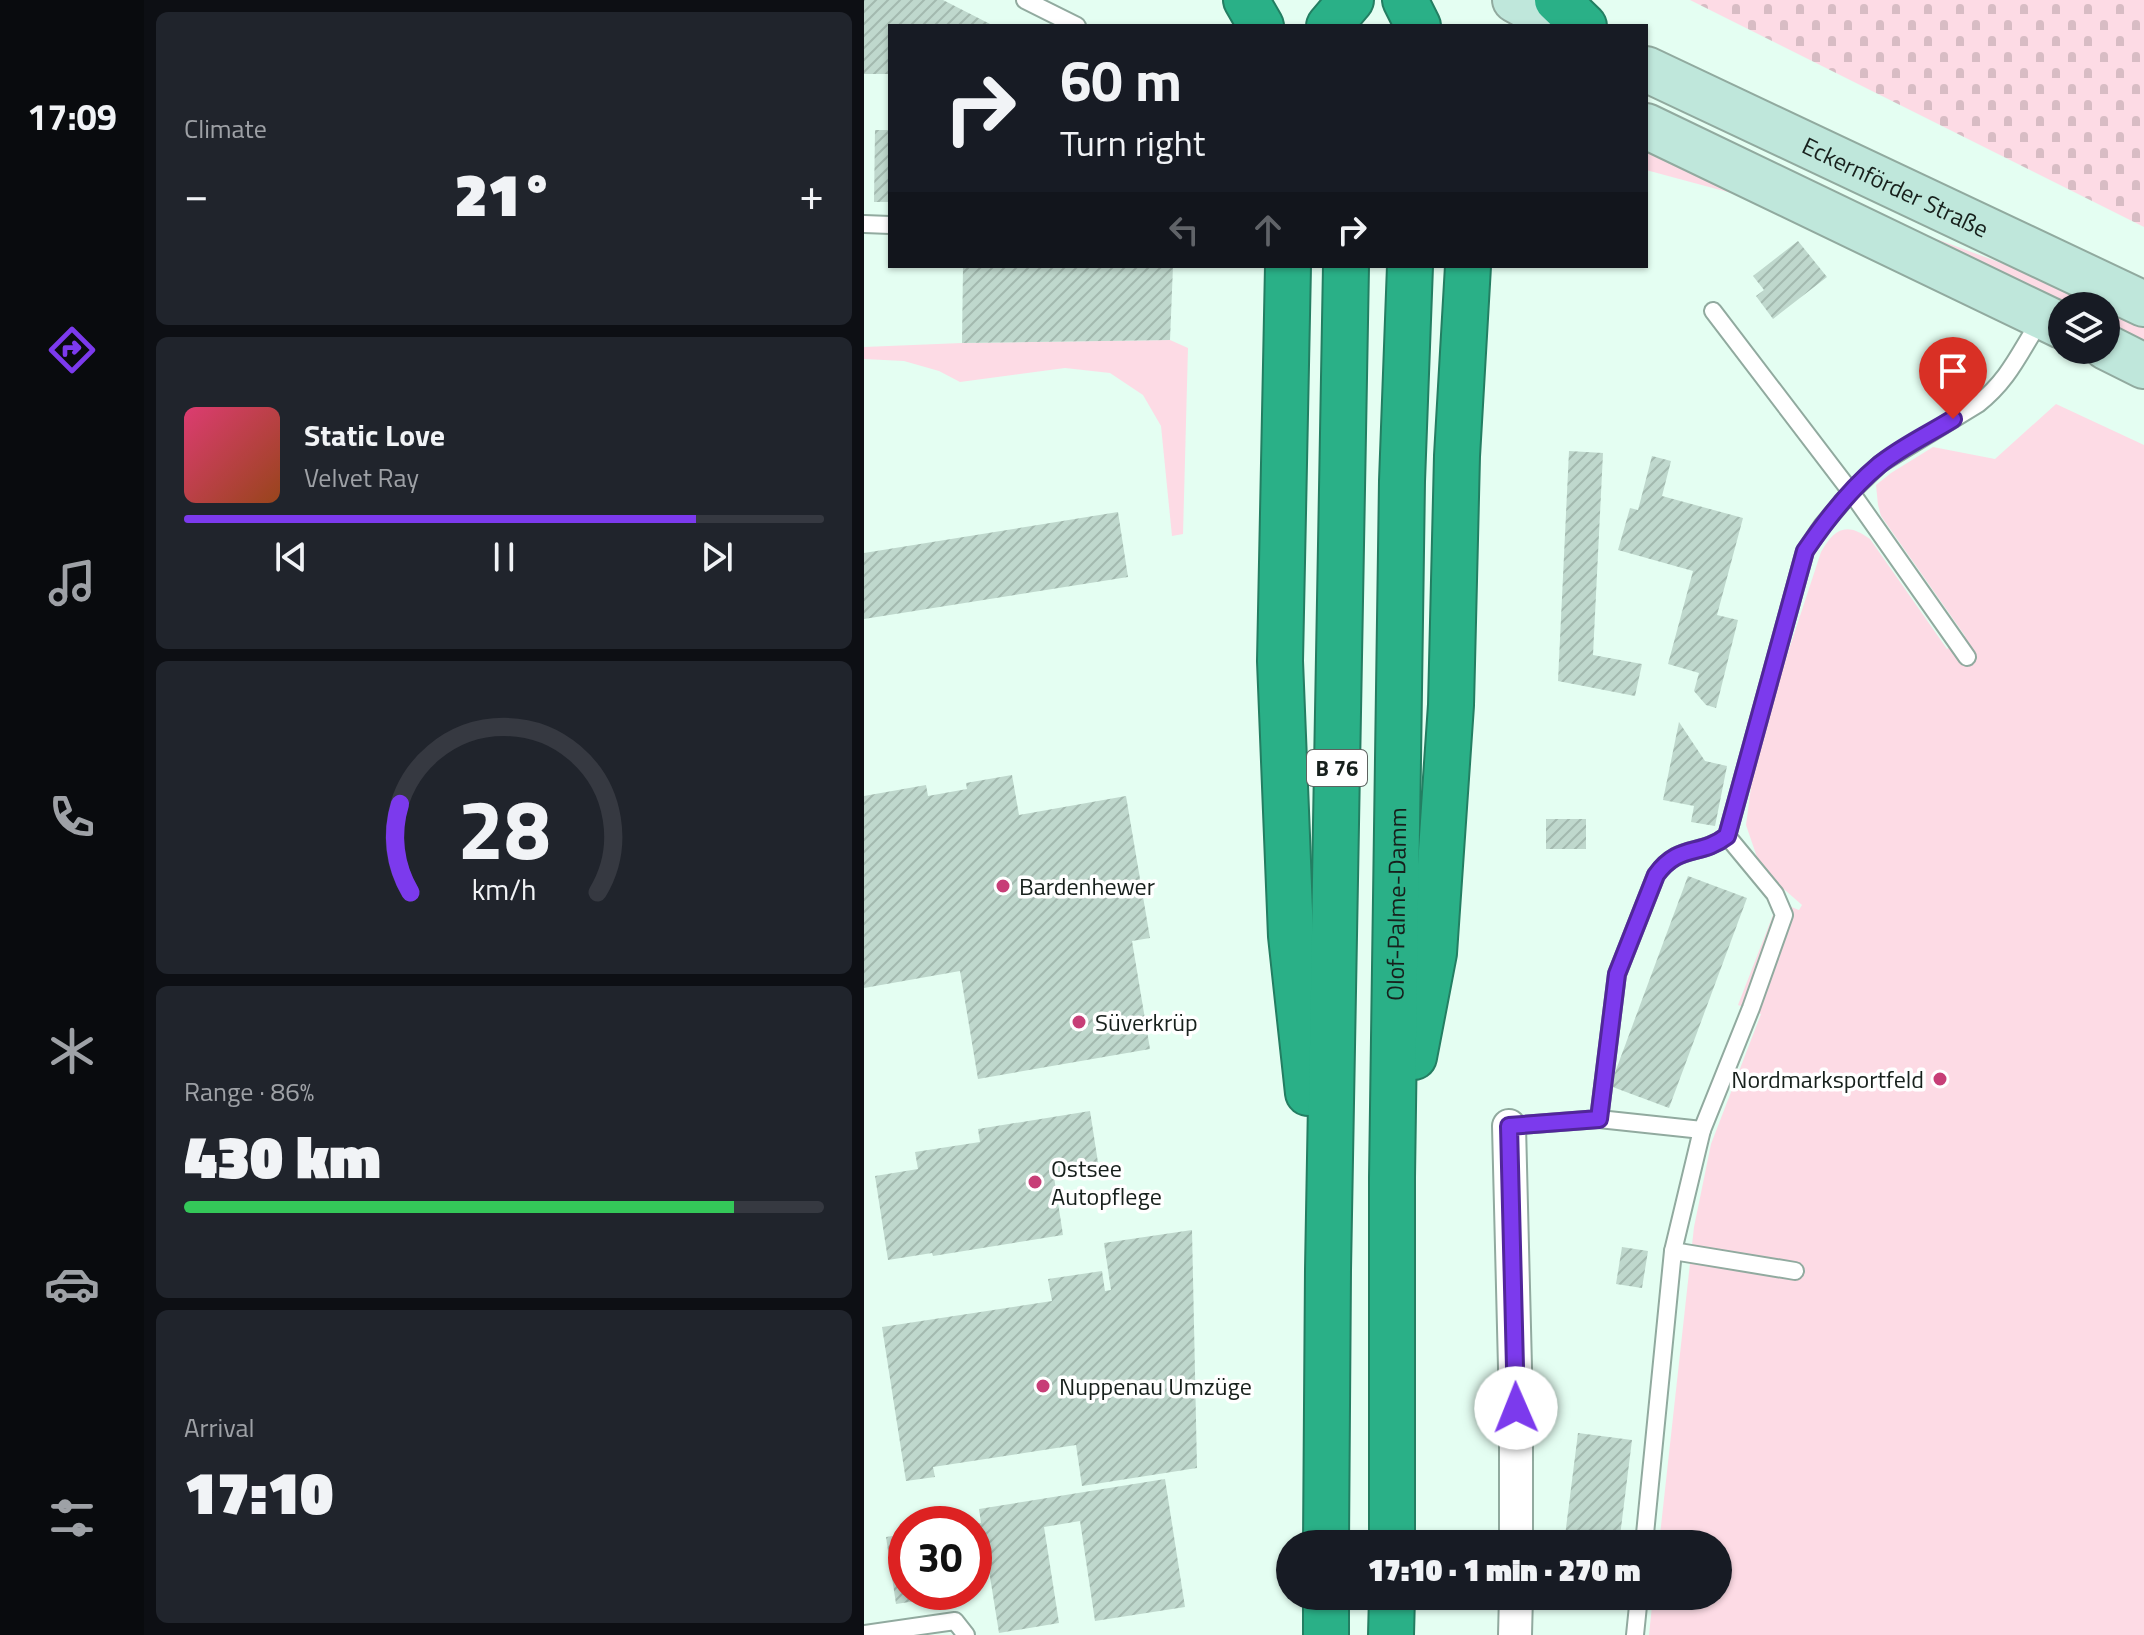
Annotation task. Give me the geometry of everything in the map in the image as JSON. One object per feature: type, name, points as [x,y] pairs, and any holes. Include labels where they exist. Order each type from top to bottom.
[{"type":"highway","points":[[1246,0],[1260,24]]},
{"type":"highway","points":[[1331,24],[1351,0]]},
{"type":"highway","points":[[1557,0],[1582,24]]},
{"type":"highway","points":[[1288,268],[1280,661],[1286,829],[1291,936],[1328,1270]]},
{"type":"highway","name":"B 76","points":[[1326,1530],[1346,268]]},
{"type":"highway","name":"Olof-Palme-Damm","points":[[1392,1530],[1392,1177],[1402,481],[1410,268]]},
{"type":"highway","points":[[1392,1177],[1434,953],[1451,705],[1457,456],[1468,268]]},
{"type":"highway","points":[[1326,1610],[1326,1635]]},
{"type":"highway","points":[[1391,1635],[1392,1610]]},
{"type":"main road","points":[[1515,0],[1559,24]]},
{"type":"main road","name":"Eckernförder Straße","points":[[1648,70],[2144,304]]},
{"type":"main road","points":[[1648,127],[2048,320]]},
{"type":"main road","points":[[2120,354],[2144,366]]},
{"type":"street","points":[[1509,1126],[1516,1530]]},
{"type":"street","points":[[1515,1635],[1516,1610]]},
{"type":"lane","points":[[1025,0],[1073,24]]},
{"type":"lane","points":[[864,224],[888,225]]},
{"type":"lane","points":[[1713,311],[1851,492],[1967,657]]},
{"type":"lane","points":[[1599,1119],[1617,974],[1656,875],[1671,858],[1709,847],[1727,836],[1805,551],[1851,492],[1880,464],[1992,393],[2010,372],[2025,343],[2048,325]]},
{"type":"lane","points":[[1645,1530],[1673,1251],[1702,1130],[1784,915],[1775,894],[1727,836]]},
{"type":"lane","points":[[1509,1126],[1599,1119],[1702,1130]]},
{"type":"lane","points":[[1673,1251],[1795,1271]]},
{"type":"lane","points":[[1635,1635],[1638,1610]]},
{"type":"lane","points":[[864,1634],[955,1621],[966,1635]]},
{"type":"green space","points":[[1690,0],[2144,0],[2144,227]]},
{"type":"green space","points":[[1648,102],[1885,220],[2077,292],[2048,292],[2048,299],[1648,111]]},
{"type":"green space","points":[[1648,148],[1736,190],[1735,194],[1648,171]]},
{"type":"green space","points":[[2120,313],[2144,325],[2144,351],[2120,340]]},
{"type":"green space","points":[[1170,340],[1188,348],[1183,534],[1172,536],[1161,426],[1143,395],[1110,373],[1065,368],[960,382],[939,371],[904,361],[864,359],[864,347]]},
{"type":"green space","name":"Nordmarksportfeld","points":[[2056,404],[2144,445],[2144,1635],[1649,1635],[1652,1610],[1732,1610],[1732,1530],[1661,1530],[1694,1227],[1711,1144],[1761,1014],[1738,1005],[1778,902],[1799,910],[1802,905],[1761,869],[1746,825],[1756,750],[1821,552],[1841,530],[1854,530],[1870,539],[1947,649],[1965,636],[1881,516],[1876,485],[1933,447],[1995,459]]},
{"type":"building","points":[[864,0],[943,0],[990,24],[888,24],[888,74],[864,74]]},
{"type":"building","points":[[875,130],[888,130],[888,202],[874,202]]},
{"type":"building","points":[[1798,241],[1827,277],[1773,319],[1756,296],[1764,290],[1753,276]]},
{"type":"building","points":[[963,268],[1173,268],[1170,340],[962,343]]},
{"type":"building","points":[[1569,451],[1603,453],[1593,655],[1642,664],[1635,696],[1558,681]]},
{"type":"building","points":[[1652,456],[1671,461],[1662,496],[1743,518],[1717,615],[1738,620],[1716,708],[1706,705],[1694,691],[1699,673],[1668,664],[1693,571],[1618,550],[1630,508],[1638,510]]},
{"type":"building","points":[[1118,512],[1128,577],[864,619],[864,553]]},
{"type":"building","points":[[1679,722],[1705,761],[1727,766],[1715,826],[1691,822],[1694,806],[1663,800]]},
{"type":"building","name":"Bardenhewer","points":[[1012,775],[1019,815],[1126,796],[1150,938],[1132,941],[1150,1049],[978,1079],[960,971],[864,988],[864,796],[926,785],[928,796],[967,789],[966,783]]},
{"type":"building","points":[[1546,819],[1586,819],[1586,849],[1546,849]]},
{"type":"building","points":[[1688,876],[1747,898],[1669,1108],[1610,1086]]},
{"type":"building","points":[[1090,1111],[1099,1169],[1054,1177],[1063,1235],[933,1256],[932,1253],[888,1260],[875,1176],[918,1169],[915,1152],[980,1142],[978,1129]]},
{"type":"building","name":"Nuppenau Umzüge","points":[[1192,1230],[1197,1468],[1082,1486],[1076,1445],[933,1467],[935,1477],[906,1481],[882,1327],[1052,1301],[1048,1279],[1102,1271],[1105,1291],[1111,1290],[1104,1243]]},
{"type":"building","points":[[1622,1247],[1648,1251],[1642,1288],[1616,1284]]},
{"type":"building","points":[[1578,1433],[1632,1440],[1621,1530],[1566,1530]]},
{"type":"building","points":[[1165,1479],[1185,1607],[1095,1621],[1080,1521],[1044,1527],[1059,1623],[999,1633],[992,1589],[992,1507]]},
{"type":"place","name":"Bardenhewer","points":[[1003,886]]},
{"type":"place","name":"Süverkrüp","points":[[1079,1022]]},
{"type":"place","name":"Nordmarksportfeld","points":[[1940,1079]]},
{"type":"place","name":"Ostsee Autopflege","points":[[1035,1182]]},
{"type":"place","name":"Nuppenau Umzüge","points":[[1043,1386]]},
{"type":"route","points":[[1516,1408],[1509,1126],[1599,1119],[1617,974],[1662,866],[1681,853],[1709,847],[1727,836],[1805,551],[1851,492],[1880,464],[1953,419]]}]
